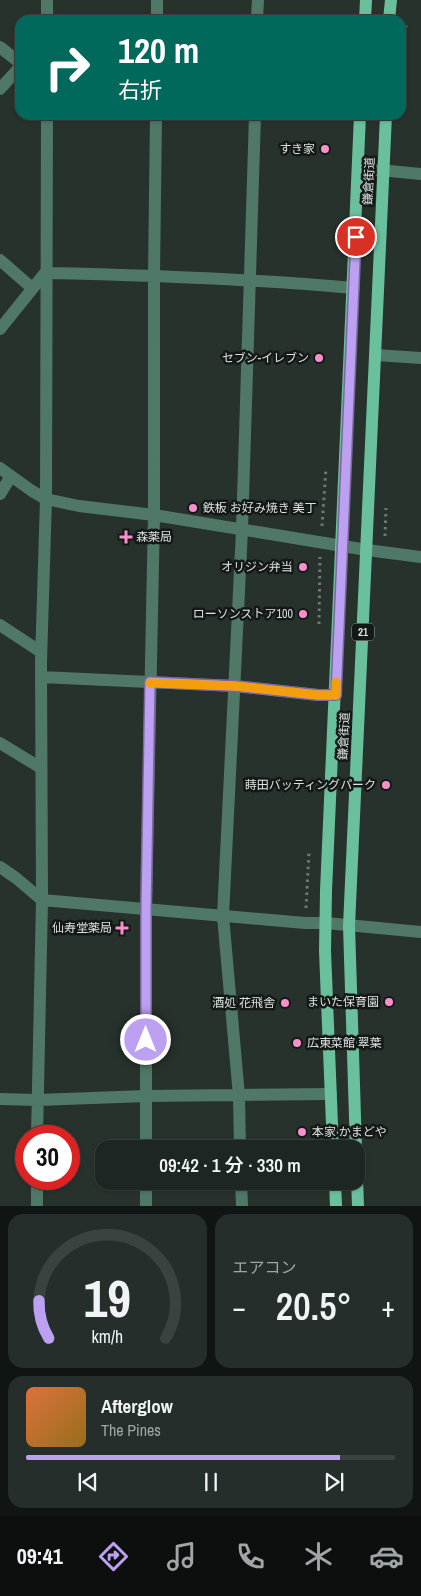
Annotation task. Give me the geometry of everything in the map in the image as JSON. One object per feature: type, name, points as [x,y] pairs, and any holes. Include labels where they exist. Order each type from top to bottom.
[{"type":"main road","points":[[365,15],[366,0]]},
{"type":"main road","points":[[390,15],[391,0]]},
{"type":"main road","name":"鎌倉街道","points":[[334,1140],[325,951],[360,120]]},
{"type":"main road","name":"鎌倉街道","points":[[356,1140],[349,926],[386,120]]},
{"type":"main road","points":[[335,1190],[336,1206]]},
{"type":"main road","name":"鎌倉街道","points":[[357,1190],[358,1206]]},
{"type":"street","points":[[47,0],[47,15]]},
{"type":"street","points":[[157,15],[158,0]]},
{"type":"street","points":[[257,15],[258,0]]},
{"type":"street","points":[[0,47],[15,60]]},
{"type":"street","points":[[0,89],[15,71]]},
{"type":"street","points":[[37,1125],[42,900],[41,652],[46,499],[46,120]]},
{"type":"street","points":[[146,1140],[146,909],[154,515],[156,120]]},
{"type":"street","points":[[240,1140],[238,1096],[223,916],[242,530],[255,120]]},
{"type":"street","points":[[358,168],[421,174]]},
{"type":"street","points":[[0,260],[32,288]]},
{"type":"street","points":[[45,273],[154,275],[354,288]]},
{"type":"street","points":[[0,329],[45,273]]},
{"type":"street","points":[[376,355],[421,358]]},
{"type":"street","points":[[0,468],[46,499],[79,506],[154,515],[421,558]]},
{"type":"street","points":[[0,494],[12,476]]},
{"type":"street","points":[[0,625],[41,652]]},
{"type":"street","points":[[41,677],[235,686],[318,695],[336,695]]},
{"type":"street","points":[[0,743],[41,768]]},
{"type":"street","points":[[0,867],[42,900],[421,932]]},
{"type":"street","points":[[0,1099],[38,1100],[146,1096],[331,1094]]},
{"type":"street","points":[[37,1190],[37,1206]]},
{"type":"street","points":[[146,1190],[146,1206]]},
{"type":"street","points":[[242,1190],[242,1206]]},
{"type":"slow traffic","points":[[150,683],[235,686],[318,695],[336,695],[336,682]]},
{"type":"place","name":"すき家","points":[[325,149]]},
{"type":"place","name":"セブン-イレブン","points":[[319,358]]},
{"type":"place","name":"鉄板 お好み焼き 美丁","points":[[193,508]]},
{"type":"place","name":"森薬局","points":[[126,537]]},
{"type":"place","name":"オリジン弁当","points":[[303,567]]},
{"type":"place","name":"ローソンストア100","points":[[303,614]]},
{"type":"place","name":"蒔田バッティングパーク","points":[[386,785]]},
{"type":"place","name":"仙寿堂薬局","points":[[122,928]]},
{"type":"place","name":"まいた保育園","points":[[389,1002]]},
{"type":"place","name":"酒処 花飛舎","points":[[285,1003]]},
{"type":"place","name":"広東菜館 翠葉","points":[[297,1043]]},
{"type":"place","name":"本家 かまどや","points":[[302,1132]]},
{"type":"route","points":[[146,1040],[150,682],[235,686],[318,695],[336,695],[356,237]]}]
